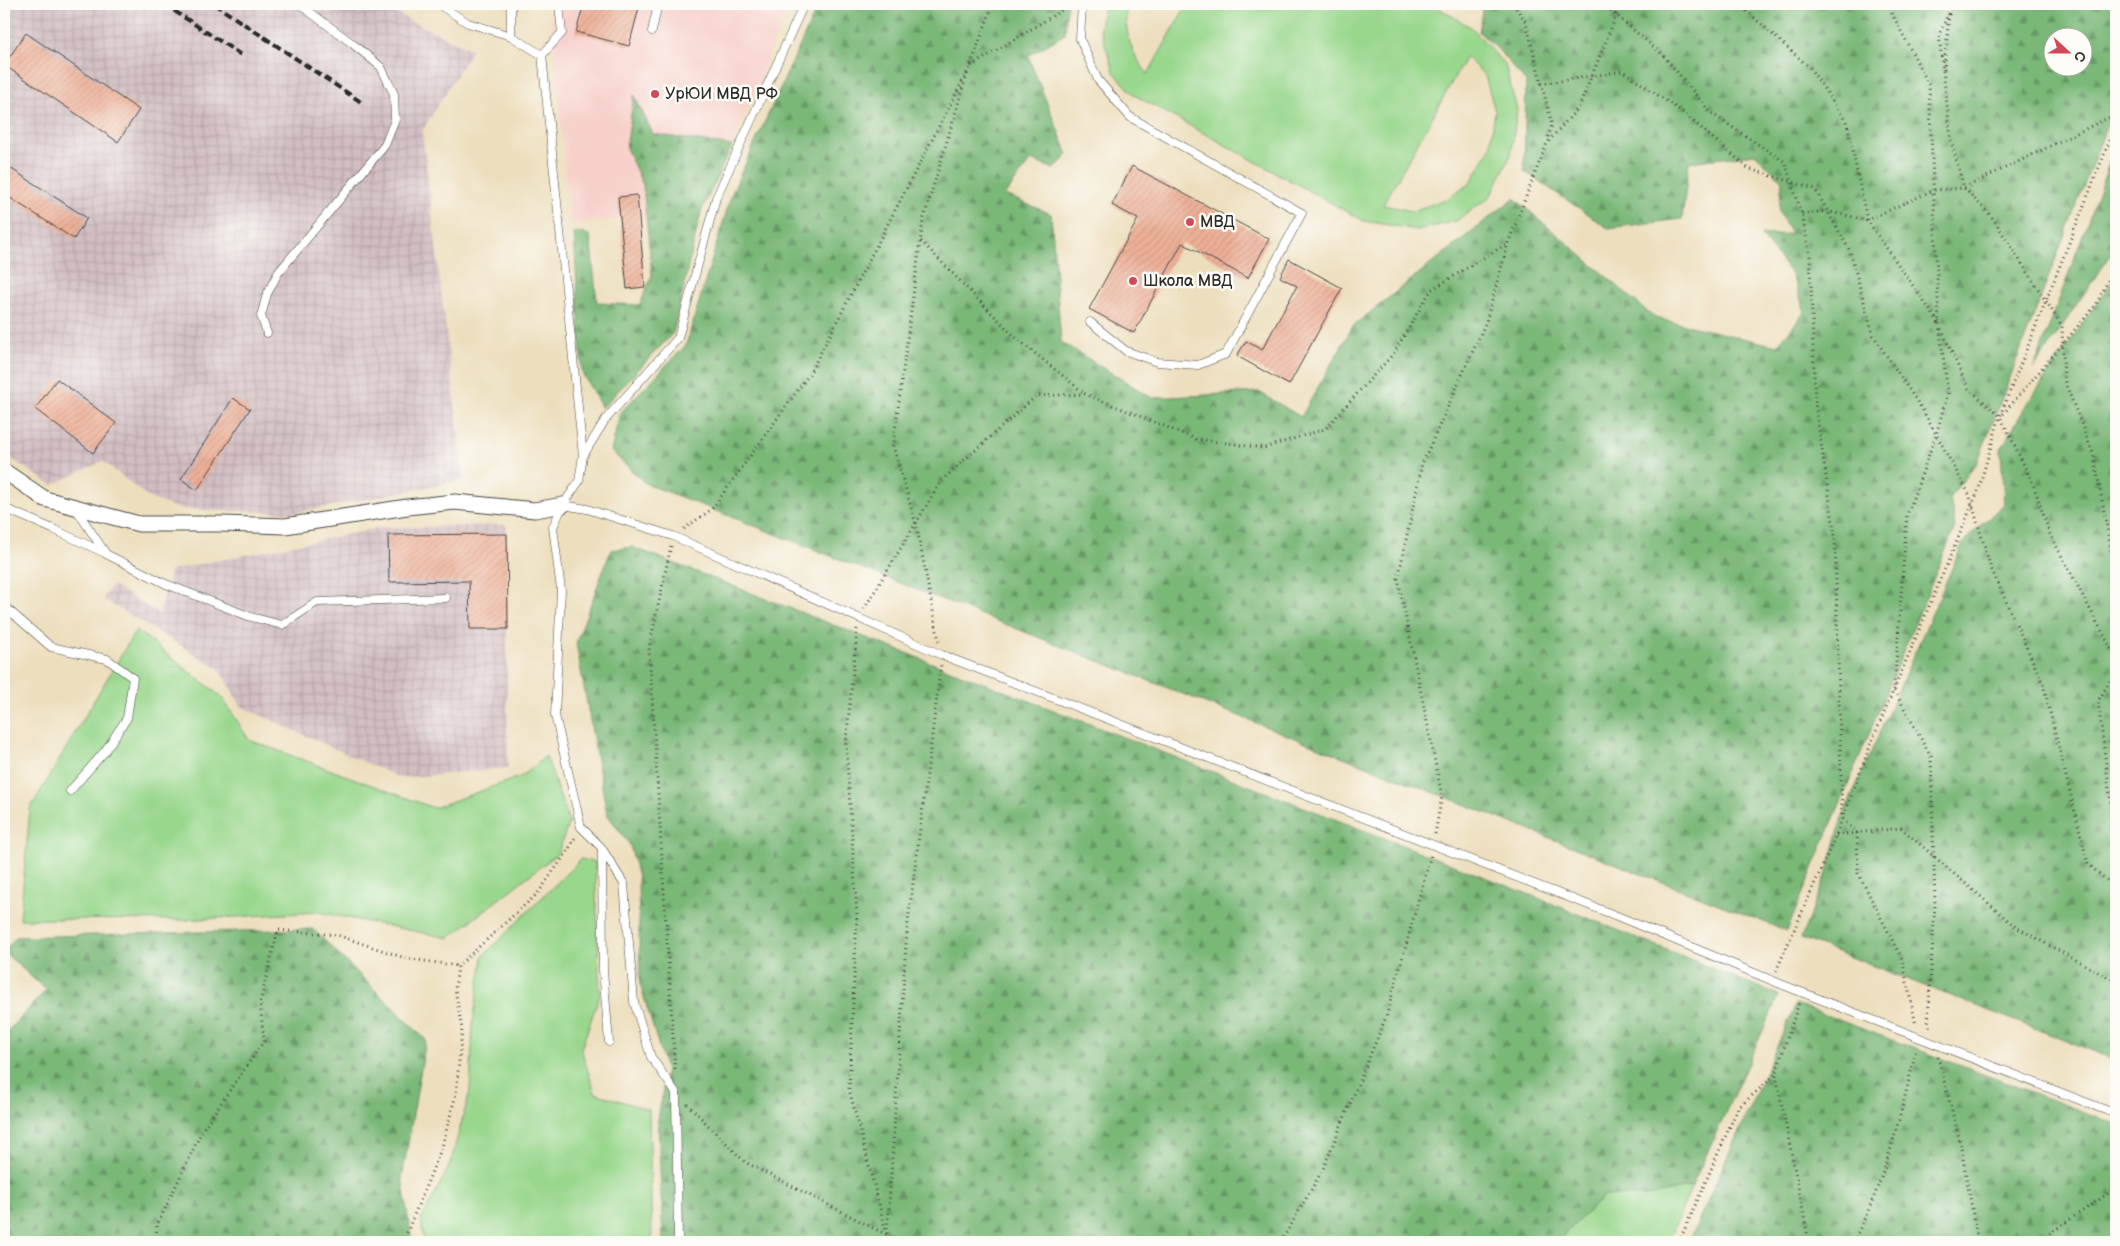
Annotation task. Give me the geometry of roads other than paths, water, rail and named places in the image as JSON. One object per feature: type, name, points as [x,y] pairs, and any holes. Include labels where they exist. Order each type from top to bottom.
[{"type":"street","points":[[4,471],[45,499],[139,524],[285,526],[407,507],[454,502],[535,510],[563,505]]},
{"type":"lane","points":[[266,333],[261,316],[267,294],[278,273],[385,144],[395,120],[394,94],[381,67],[299,4]]},
{"type":"lane","points":[[438,4],[468,24],[510,36],[542,55]]},
{"type":"lane","points":[[510,36],[511,4]]},
{"type":"lane","points":[[559,4],[562,32],[542,55],[583,456],[579,481],[563,505],[553,528],[561,590],[555,715],[581,827],[602,847],[624,884],[634,1002],[651,1057],[676,1093],[678,1242]]},
{"type":"lane","points":[[652,31],[658,4]]},
{"type":"lane","points":[[583,456],[604,420],[678,338],[716,198],[804,4]]},
{"type":"lane","points":[[1082,4],[1080,39],[1098,80],[1130,118],[1302,213],[1226,354],[1198,366],[1157,362],[1126,351],[1090,322]]},
{"type":"lane","points":[[563,505],[587,509],[673,536],[942,656],[1618,916],[1802,993],[2116,1114]]},
{"type":"lane","points":[[4,508],[55,530],[166,584],[251,617],[282,625],[317,602],[446,598]]},
{"type":"lane","points":[[75,508],[106,554]]},
{"type":"lane","points":[[4,606],[52,647],[107,659],[133,678],[127,718],[105,751],[70,791]]},
{"type":"lane","points":[[602,847],[603,970],[609,1042]]},
{"type":"railway","points":[[164,4],[241,55]]},
{"type":"railway","points":[[214,4],[361,102]]},
{"type":"place","name":"УрЮИ МВД РФ","points":[[655,94]]},
{"type":"place","name":"МВД","points":[[1190,222]]},
{"type":"place","name":"Школа МВД","points":[[1133,281]]}]
